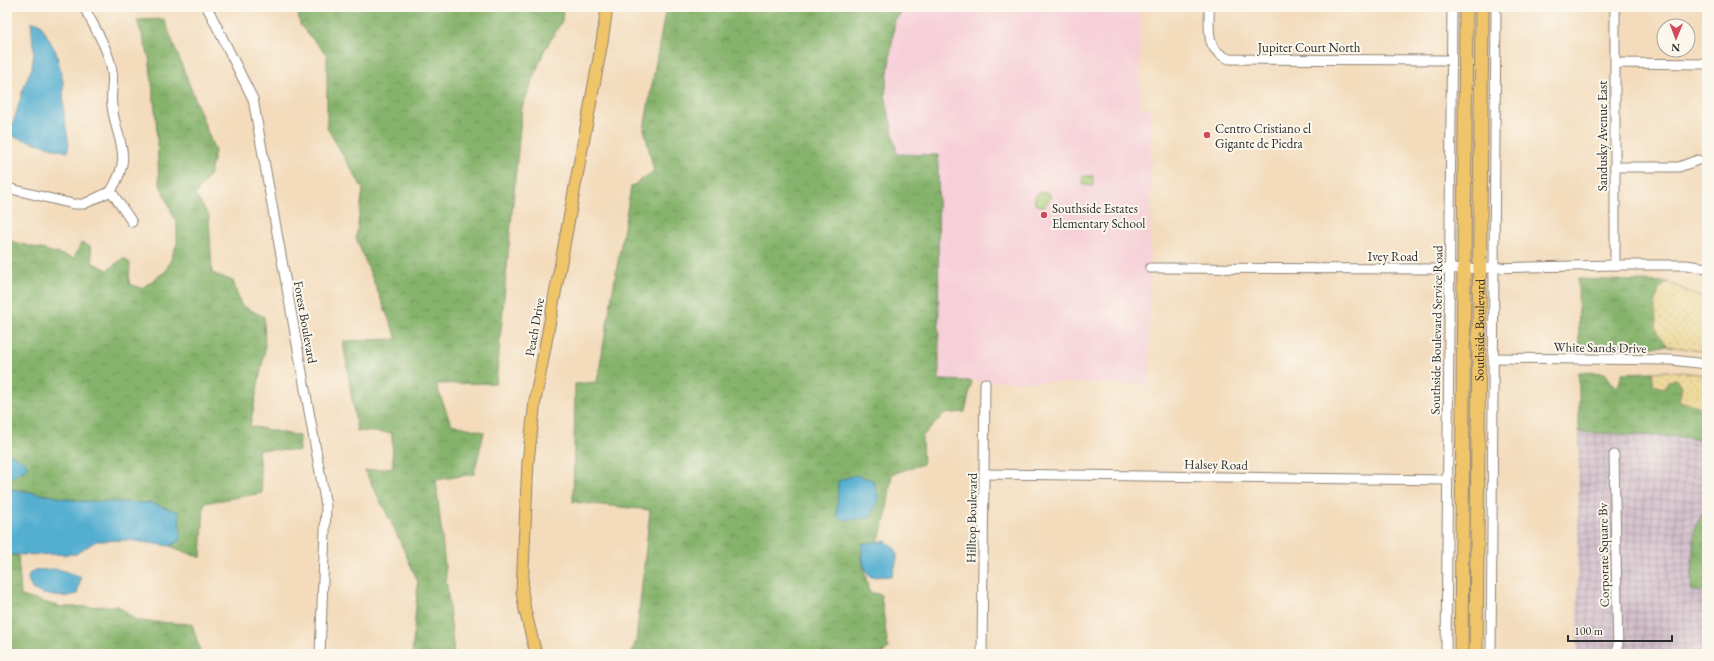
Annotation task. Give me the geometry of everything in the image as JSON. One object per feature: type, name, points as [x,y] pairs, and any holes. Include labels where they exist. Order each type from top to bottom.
[{"type":"highway","name":"Southside Boulevard","points":[[1461,654],[1466,7]]},
{"type":"highway","name":"Southside Boulevard","points":[[1476,654],[1482,7]]},
{"type":"main road","name":"Peach Drive","points":[[536,654],[524,610],[522,592],[530,438],[544,348],[602,42],[607,7]]},
{"type":"street","points":[[7,188],[73,204],[84,204],[111,191],[120,176],[124,161],[123,149],[112,105],[112,73],[106,52],[84,7]]},
{"type":"street","name":"Forest Boulevard","points":[[207,7],[254,99],[326,506],[320,654]]},
{"type":"street","name":"Jupiter Court North","points":[[1210,7],[1210,38],[1212,48],[1219,55],[1229,59],[1451,60]]},
{"type":"street","name":"Southside Boulevard Service Road","points":[[1446,654],[1452,7]]},
{"type":"street","points":[[1491,654],[1496,7]]},
{"type":"street","name":"Sandusky Avenue East","points":[[1615,7],[1615,265]]},
{"type":"street","points":[[1615,63],[1707,64]]},
{"type":"street","points":[[1615,167],[1679,167],[1698,160]]},
{"type":"street","points":[[111,191],[132,222]]},
{"type":"street","name":"Ivey Road","points":[[1150,268],[1449,269],[1479,267],[1615,265],[1686,265],[1707,268]]},
{"type":"street","name":"White Sands Drive","points":[[1493,358],[1671,360],[1707,364]]},
{"type":"street","name":"Hilltop Boulevard","points":[[982,654],[985,382]]},
{"type":"street","name":"Corporate Square Bv","points":[[1614,454],[1618,654]]},
{"type":"street","name":"Halsey Road","points":[[984,474],[1447,480]]},
{"type":"shaded area","name":"Southside Estates Elementary School","points":[[906,7],[1140,7],[1140,107],[1151,108],[1149,384],[939,380],[938,156],[897,155],[885,95],[895,20]]},
{"type":"shaded area","points":[[1579,432],[1686,437],[1707,442],[1707,508],[1695,526],[1691,591],[1705,592],[1707,613],[1707,654],[1577,654]]},
{"type":"green space","points":[[297,7],[563,7],[562,21],[544,51],[522,107],[496,383],[436,384],[451,424],[484,432],[474,474],[436,480],[454,654],[412,654],[418,582],[394,528],[365,471],[393,467],[392,433],[357,431],[343,341],[397,339],[356,238],[363,189],[327,128],[327,55],[300,25]]},
{"type":"green space","points":[[666,7],[906,7],[895,20],[885,95],[897,154],[938,155],[939,380],[972,381],[965,412],[944,414],[922,437],[923,464],[892,474],[886,516],[878,542],[863,544],[861,554],[869,592],[881,595],[888,648],[882,654],[631,654],[636,641],[650,510],[573,502],[575,384],[597,382],[631,187],[654,171],[644,129]]},
{"type":"green space","points":[[164,19],[215,151],[210,174],[195,195],[209,216],[212,273],[233,281],[241,305],[264,317],[265,349],[250,426],[299,436],[299,451],[258,449],[262,493],[204,503],[201,558],[170,546],[181,539],[151,503],[79,501],[7,488],[7,240],[74,258],[81,243],[90,246],[93,263],[108,270],[123,258],[130,263],[129,284],[142,288],[166,271],[177,244],[177,224],[159,182],[156,118],[149,57],[137,20]]},
{"type":"green space","points":[[1083,176],[1093,176],[1093,186],[1083,185]]},
{"type":"green space","points":[[1041,192],[1048,192],[1051,197],[1044,207],[1035,204],[1035,196]]},
{"type":"green space","points":[[1578,279],[1668,282],[1659,290],[1657,332],[1668,346],[1579,347]]},
{"type":"green space","points":[[1579,372],[1605,373],[1615,387],[1619,384],[1622,373],[1653,372],[1653,384],[1665,389],[1668,381],[1677,379],[1682,386],[1680,393],[1699,406],[1704,417],[1707,419],[1707,442],[1686,437],[1579,432]]},
{"type":"green space","points":[[1707,508],[1707,613],[1705,592],[1691,591],[1695,526]]},
{"type":"green space","points":[[7,555],[18,556],[21,596],[62,607],[118,606],[137,621],[192,624],[201,654],[7,654]]},
{"type":"sand","points":[[1668,282],[1707,300],[1707,352],[1668,346],[1657,332],[1655,307],[1659,290]]},
{"type":"sand","points":[[1672,371],[1707,375],[1707,419],[1699,406],[1679,401],[1682,386],[1677,379],[1668,381],[1665,389],[1653,384],[1653,372]]},
{"type":"water","points":[[31,22],[40,23],[56,52],[63,81],[64,117],[69,144],[67,152],[12,136],[10,130],[24,86],[32,67],[34,52]]},
{"type":"water","points":[[7,452],[25,462],[28,468],[8,479]]},
{"type":"water","points":[[855,475],[873,480],[879,500],[870,518],[843,520],[837,516],[838,481]]},
{"type":"water","points":[[7,488],[79,501],[151,503],[179,512],[181,540],[170,546],[127,540],[96,541],[76,554],[7,555]]},
{"type":"water","points":[[885,541],[894,548],[897,556],[892,576],[871,577],[868,574],[863,562],[863,543]]},
{"type":"water","points":[[58,569],[81,577],[77,594],[72,596],[54,596],[32,589],[28,579],[30,573],[34,570]]},
{"type":"place","name":"Centro Cristiano el Gigante de Piedra","points":[[1207,135]]},
{"type":"place","name":"Southside Estates Elementary School","points":[[1044,215]]}]
